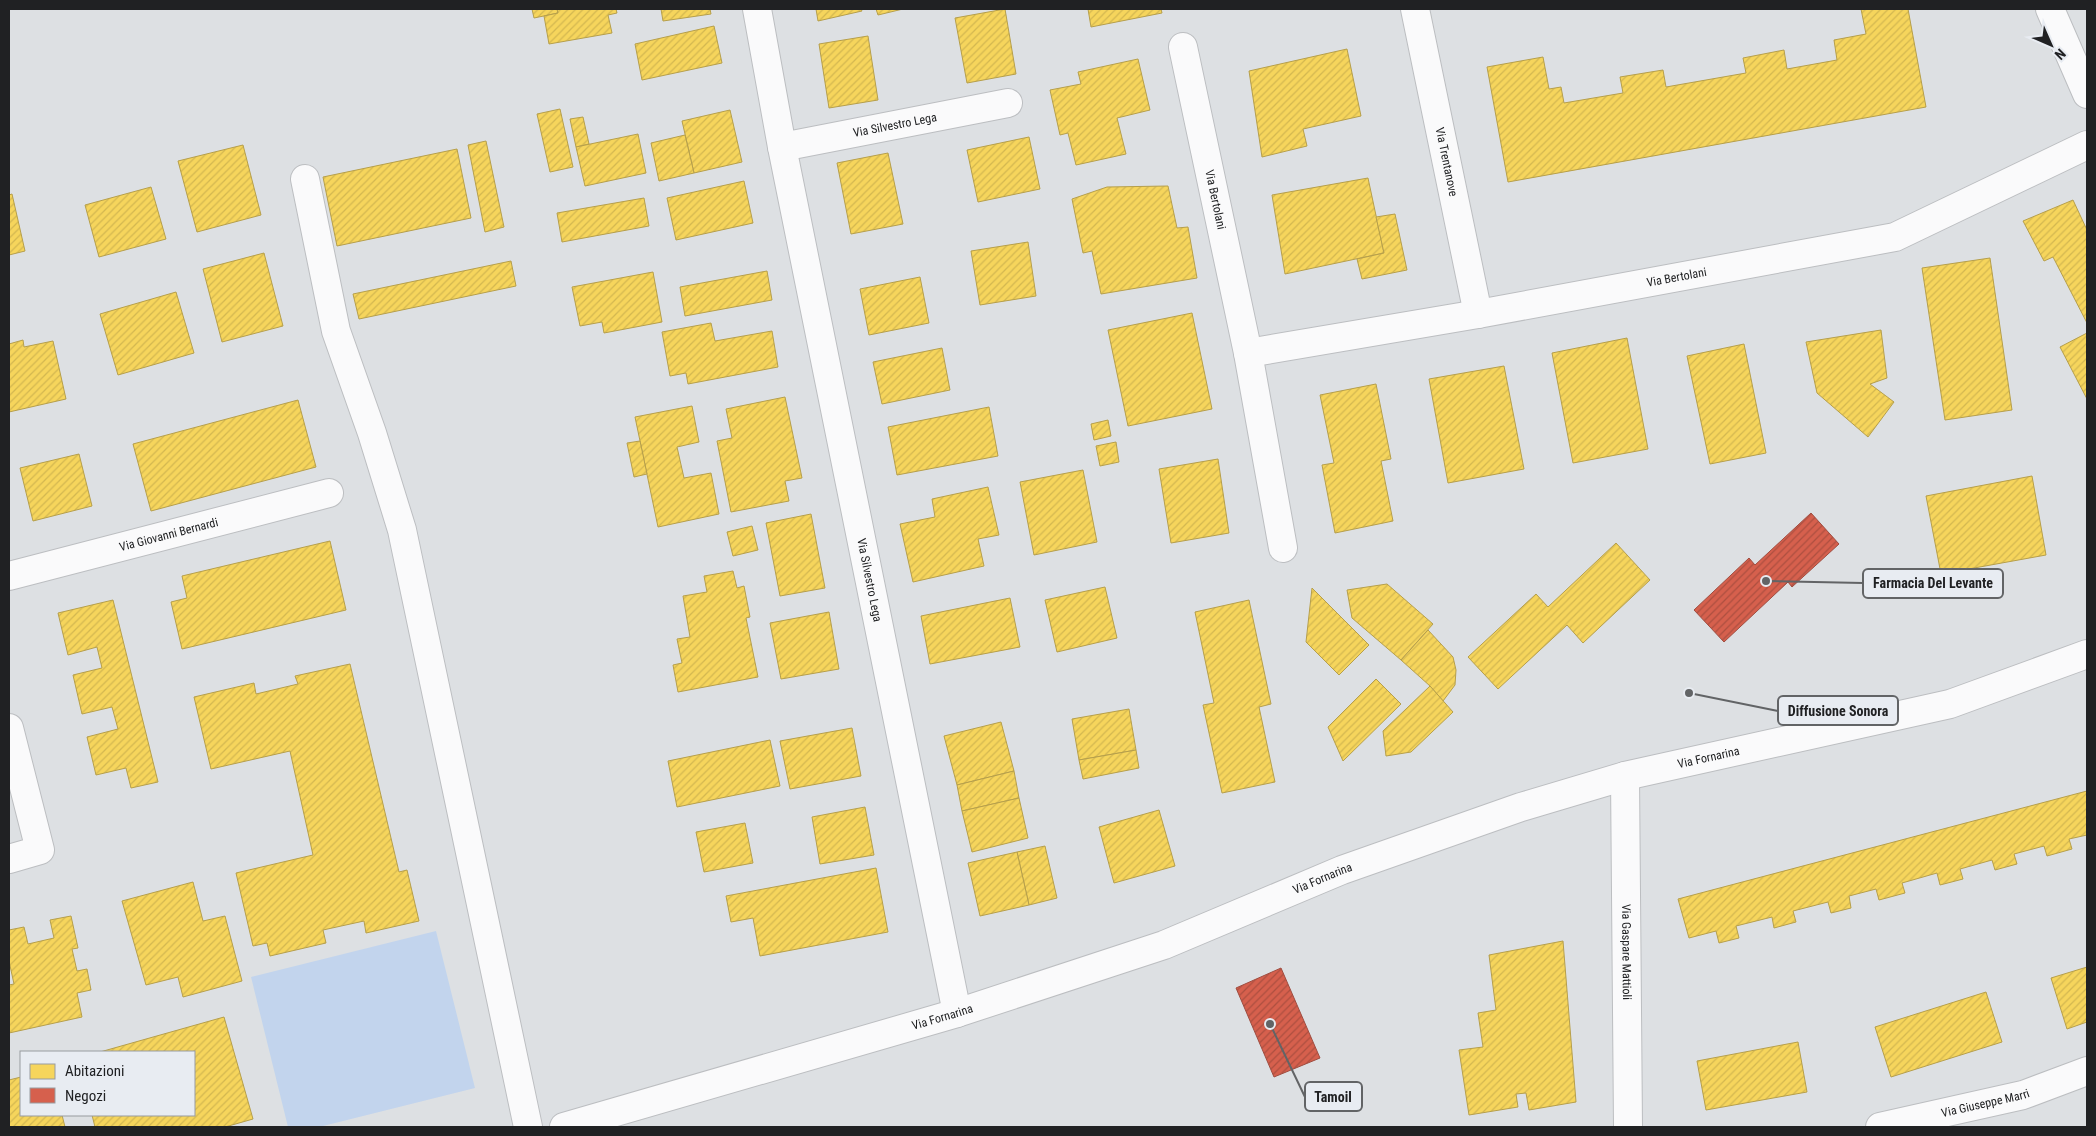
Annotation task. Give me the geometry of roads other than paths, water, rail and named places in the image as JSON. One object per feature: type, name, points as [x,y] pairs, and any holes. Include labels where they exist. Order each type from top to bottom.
[{"type":"street","name":"Via Silvestro Lega","points":[[757,9],[782,147],[957,1013]]},
{"type":"street","name":"Via Trentanove","points":[[1415,9],[1478,314]]},
{"type":"street","points":[[2050,9],[2087,94]]},
{"type":"street","name":"Via Bertolani","points":[[1183,47],[1248,353],[1283,548]]},
{"type":"street","name":"Via Silvestro Lega","points":[[782,147],[1008,103]]},
{"type":"street","name":"Via Bertolani","points":[[1248,353],[1478,314],[1895,237],[2087,145]]},
{"type":"street","points":[[305,179],[336,331],[372,433],[402,530],[528,1127]]},
{"type":"street","name":"Via Giovanni Bernardi","points":[[9,576],[329,493]]},
{"type":"street","name":"Via Fornarina","points":[[564,1127],[957,1013],[1164,945],[1342,870],[1521,807],[1625,776],[1950,704],[2087,654]]},
{"type":"street","points":[[9,728],[40,850],[9,859]]},
{"type":"street","name":"Via Gaspare Mattioli","points":[[1625,776],[1628,1127]]},
{"type":"street","name":"Via Giuseppe Marri","points":[[1880,1127],[2023,1095],[2087,1072]]},
{"type":"place","name":"Farmacia Del Levante","points":[[1766,581]]},
{"type":"place","name":"Diffusione Sonora","points":[[1689,693]]},
{"type":"place","name":"Tamoil","points":[[1270,1024]]}]
